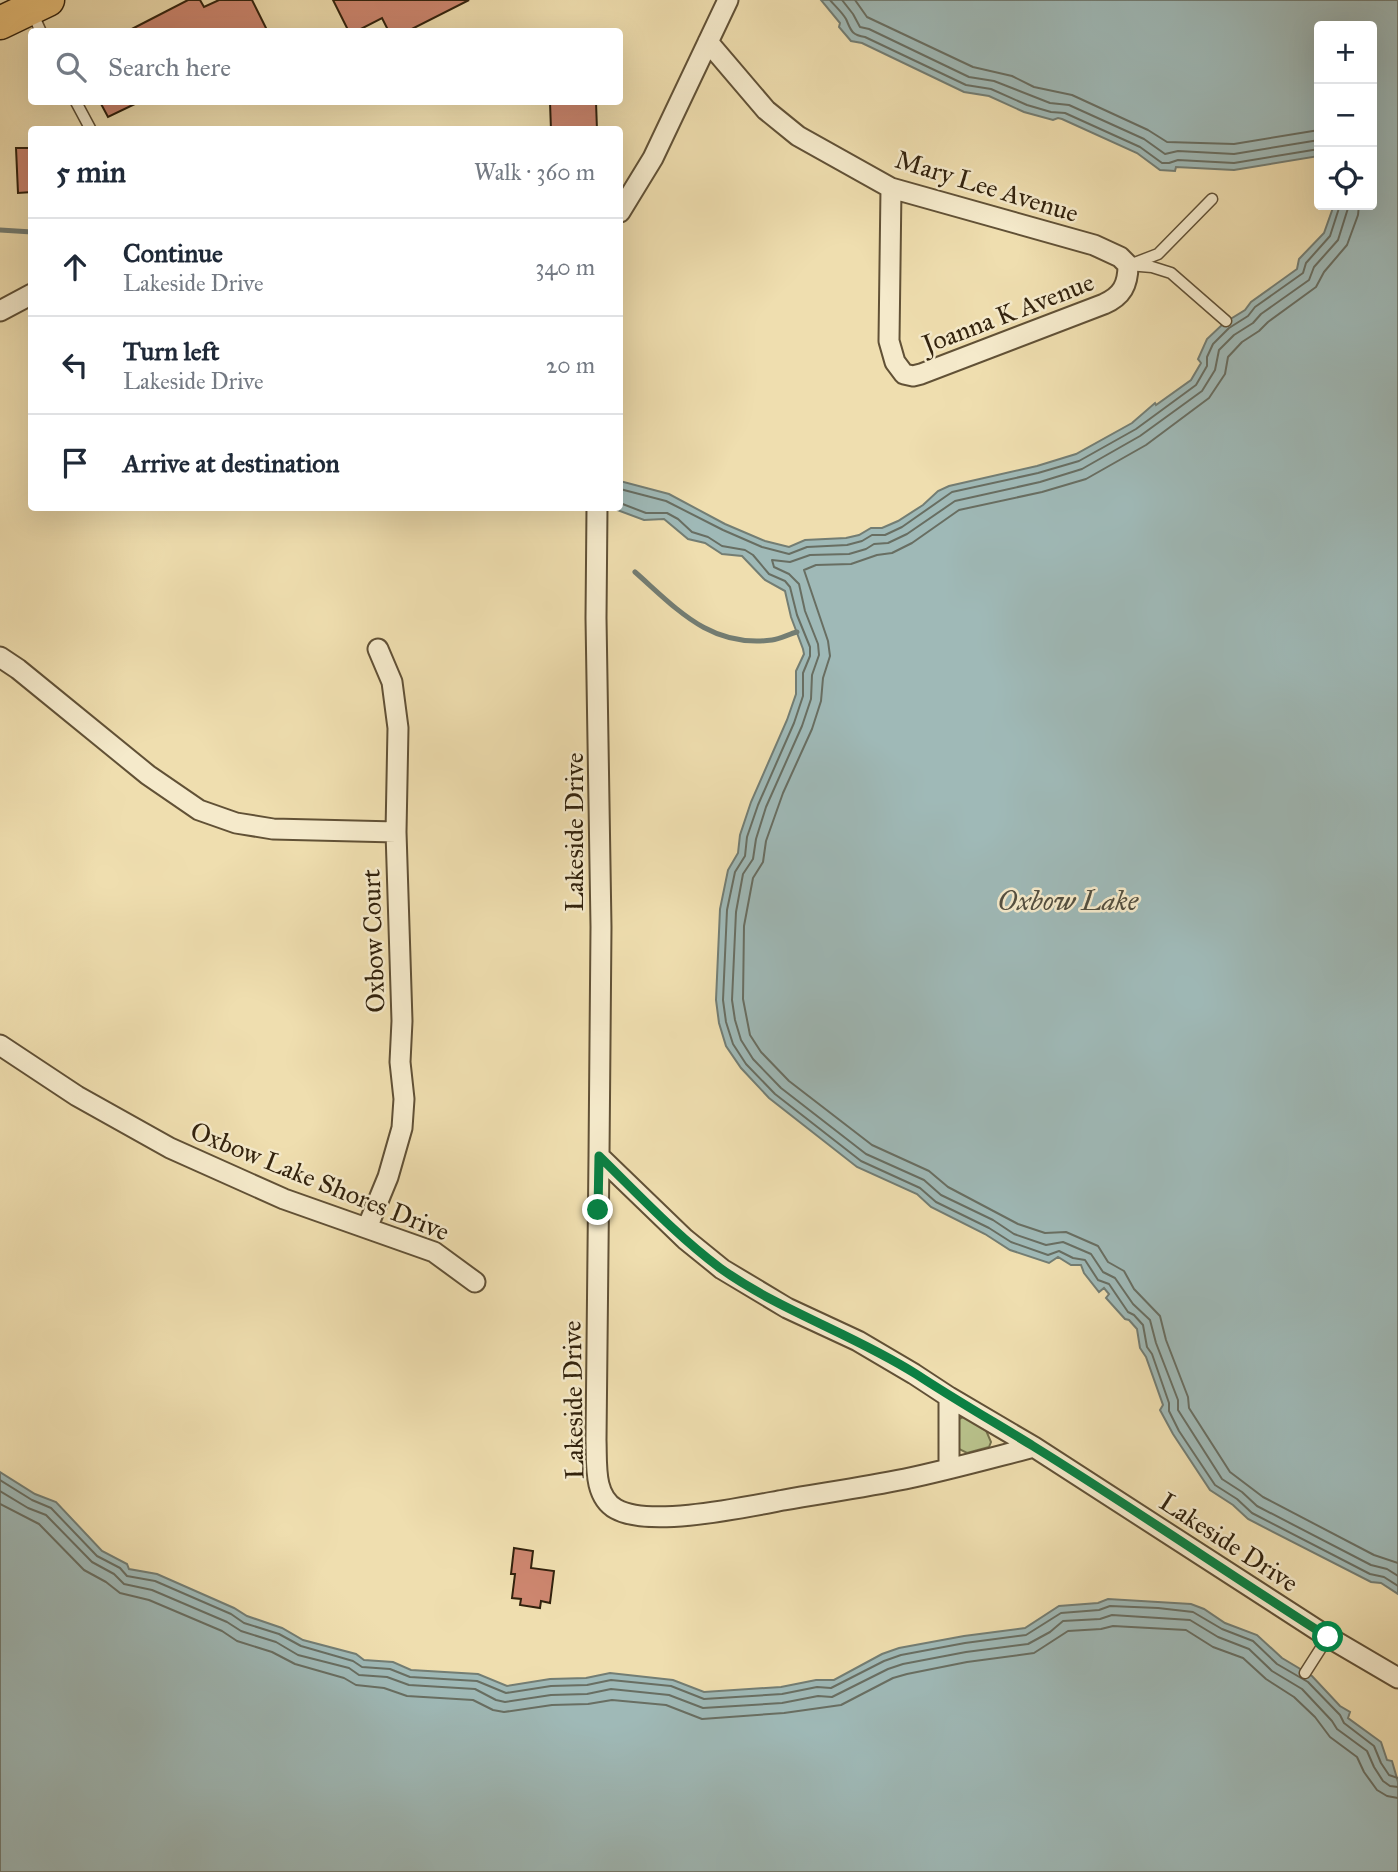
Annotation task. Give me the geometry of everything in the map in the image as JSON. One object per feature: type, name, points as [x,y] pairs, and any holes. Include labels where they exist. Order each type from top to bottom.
[{"type":"highway","points":[[0,23],[40,13]]},
{"type":"street","points":[[623,207],[653,158],[728,0]]},
{"type":"street","name":"Mary Lee Avenue","points":[[708,42],[766,110],[798,136],[891,188],[1094,245],[1120,257],[1128,265]]},
{"type":"street","name":"Joanna K Avenue","points":[[891,188],[889,341],[895,362],[904,374],[921,374],[1116,299],[1128,277],[1128,265]]},
{"type":"street","points":[[0,311],[28,296]]},
{"type":"street","name":"Lakeside Drive","points":[[597,511],[601,927],[596,1440],[598,1482],[603,1496],[616,1509],[636,1515],[676,1516],[739,1509],[949,1468],[1034,1447]]},
{"type":"street","name":"Oxbow Court","points":[[367,1228],[388,1177],[401,1128],[404,1099],[400,1062],[402,1021],[396,832],[398,728],[392,682],[378,649]]},
{"type":"street","points":[[0,657],[148,775],[199,810],[236,823],[272,830],[396,832]]},
{"type":"street","name":"Oxbow Lake Shores Drive","points":[[0,1045],[77,1096],[170,1147],[284,1199],[434,1252],[475,1282]]},
{"type":"street","name":"Lakeside Drive","points":[[599,1156],[684,1239],[722,1269],[787,1308],[858,1341],[914,1374],[1034,1447],[1328,1637],[1398,1678]]},
{"type":"street","points":[[949,1397],[949,1468]]},
{"type":"lane","points":[[78,105],[89,126]]},
{"type":"lane","points":[[1128,265],[1158,254],[1212,199]]},
{"type":"lane","points":[[1128,265],[1171,272],[1226,321]]},
{"type":"lane","points":[[1304,1673],[1328,1637]]},
{"type":"green space","points":[[965,1416],[985,1428],[991,1442],[989,1447],[967,1453],[959,1449],[959,1419]]},
{"type":"water","name":"Oxbow Lake","points":[[821,0],[1398,0],[1398,1594],[1381,1583],[1371,1582],[1248,1519],[1210,1490],[1160,1410],[1163,1405],[1146,1357],[1140,1348],[1137,1329],[1106,1298],[1109,1294],[1104,1288],[1099,1292],[1081,1265],[1071,1265],[1058,1257],[1049,1263],[1010,1250],[985,1234],[931,1207],[917,1194],[857,1167],[769,1098],[741,1068],[726,1046],[719,1023],[716,1000],[720,909],[728,870],[738,853],[740,835],[751,802],[796,694],[796,671],[804,654],[803,649],[785,591],[765,580],[742,556],[722,554],[705,543],[688,539],[664,519],[644,520],[620,511],[623,511],[623,482],[669,494],[725,524],[765,541],[789,547],[805,540],[846,538],[898,521],[923,505],[938,491],[949,486],[1037,466],[1076,454],[1132,423],[1155,403],[1156,405],[1191,380],[1201,363],[1198,359],[1207,339],[1224,323],[1297,269],[1299,259],[1324,233],[1332,210],[1377,210],[1377,21],[1314,21],[1314,157],[1234,170],[1176,167],[1175,171],[1160,170],[1137,153],[1062,119],[1053,120],[1024,112],[989,96],[964,92],[862,43],[851,41],[839,27],[840,23]]},
{"type":"water","points":[[0,1472],[35,1494],[56,1502],[102,1551],[127,1564],[129,1569],[157,1574],[247,1616],[282,1628],[303,1640],[356,1654],[364,1660],[393,1662],[411,1670],[478,1674],[507,1686],[610,1673],[673,1680],[704,1692],[781,1687],[816,1680],[834,1680],[882,1654],[899,1648],[1025,1628],[1059,1606],[1098,1603],[1108,1599],[1191,1604],[1225,1623],[1257,1635],[1282,1658],[1312,1676],[1340,1706],[1350,1712],[1348,1718],[1381,1742],[1387,1760],[1392,1761],[1398,1782],[1398,1872],[0,1872]]},
{"type":"building","points":[[188,0],[200,0],[204,7],[219,0],[252,0],[266,28],[134,28]]},
{"type":"building","points":[[333,0],[469,0],[414,28],[387,28],[382,18],[363,28],[347,28]]},
{"type":"building","points":[[102,105],[133,105],[108,117]]},
{"type":"building","points":[[550,105],[596,105],[597,126],[551,126]]},
{"type":"building","points":[[16,148],[28,148],[28,192],[18,193]]},
{"type":"building","points":[[514,1548],[533,1551],[531,1568],[554,1571],[550,1603],[541,1601],[540,1608],[520,1605],[521,1599],[512,1598]]},
{"type":"waterway","points":[[0,230],[28,232]]},
{"type":"waterway","points":[[635,572],[680,612],[712,632],[750,641],[775,639],[797,632]]},
{"type":"route","points":[[598,1210],[599,1156],[684,1239],[722,1269],[787,1308],[858,1341],[914,1374],[1034,1447],[1328,1637]]}]
